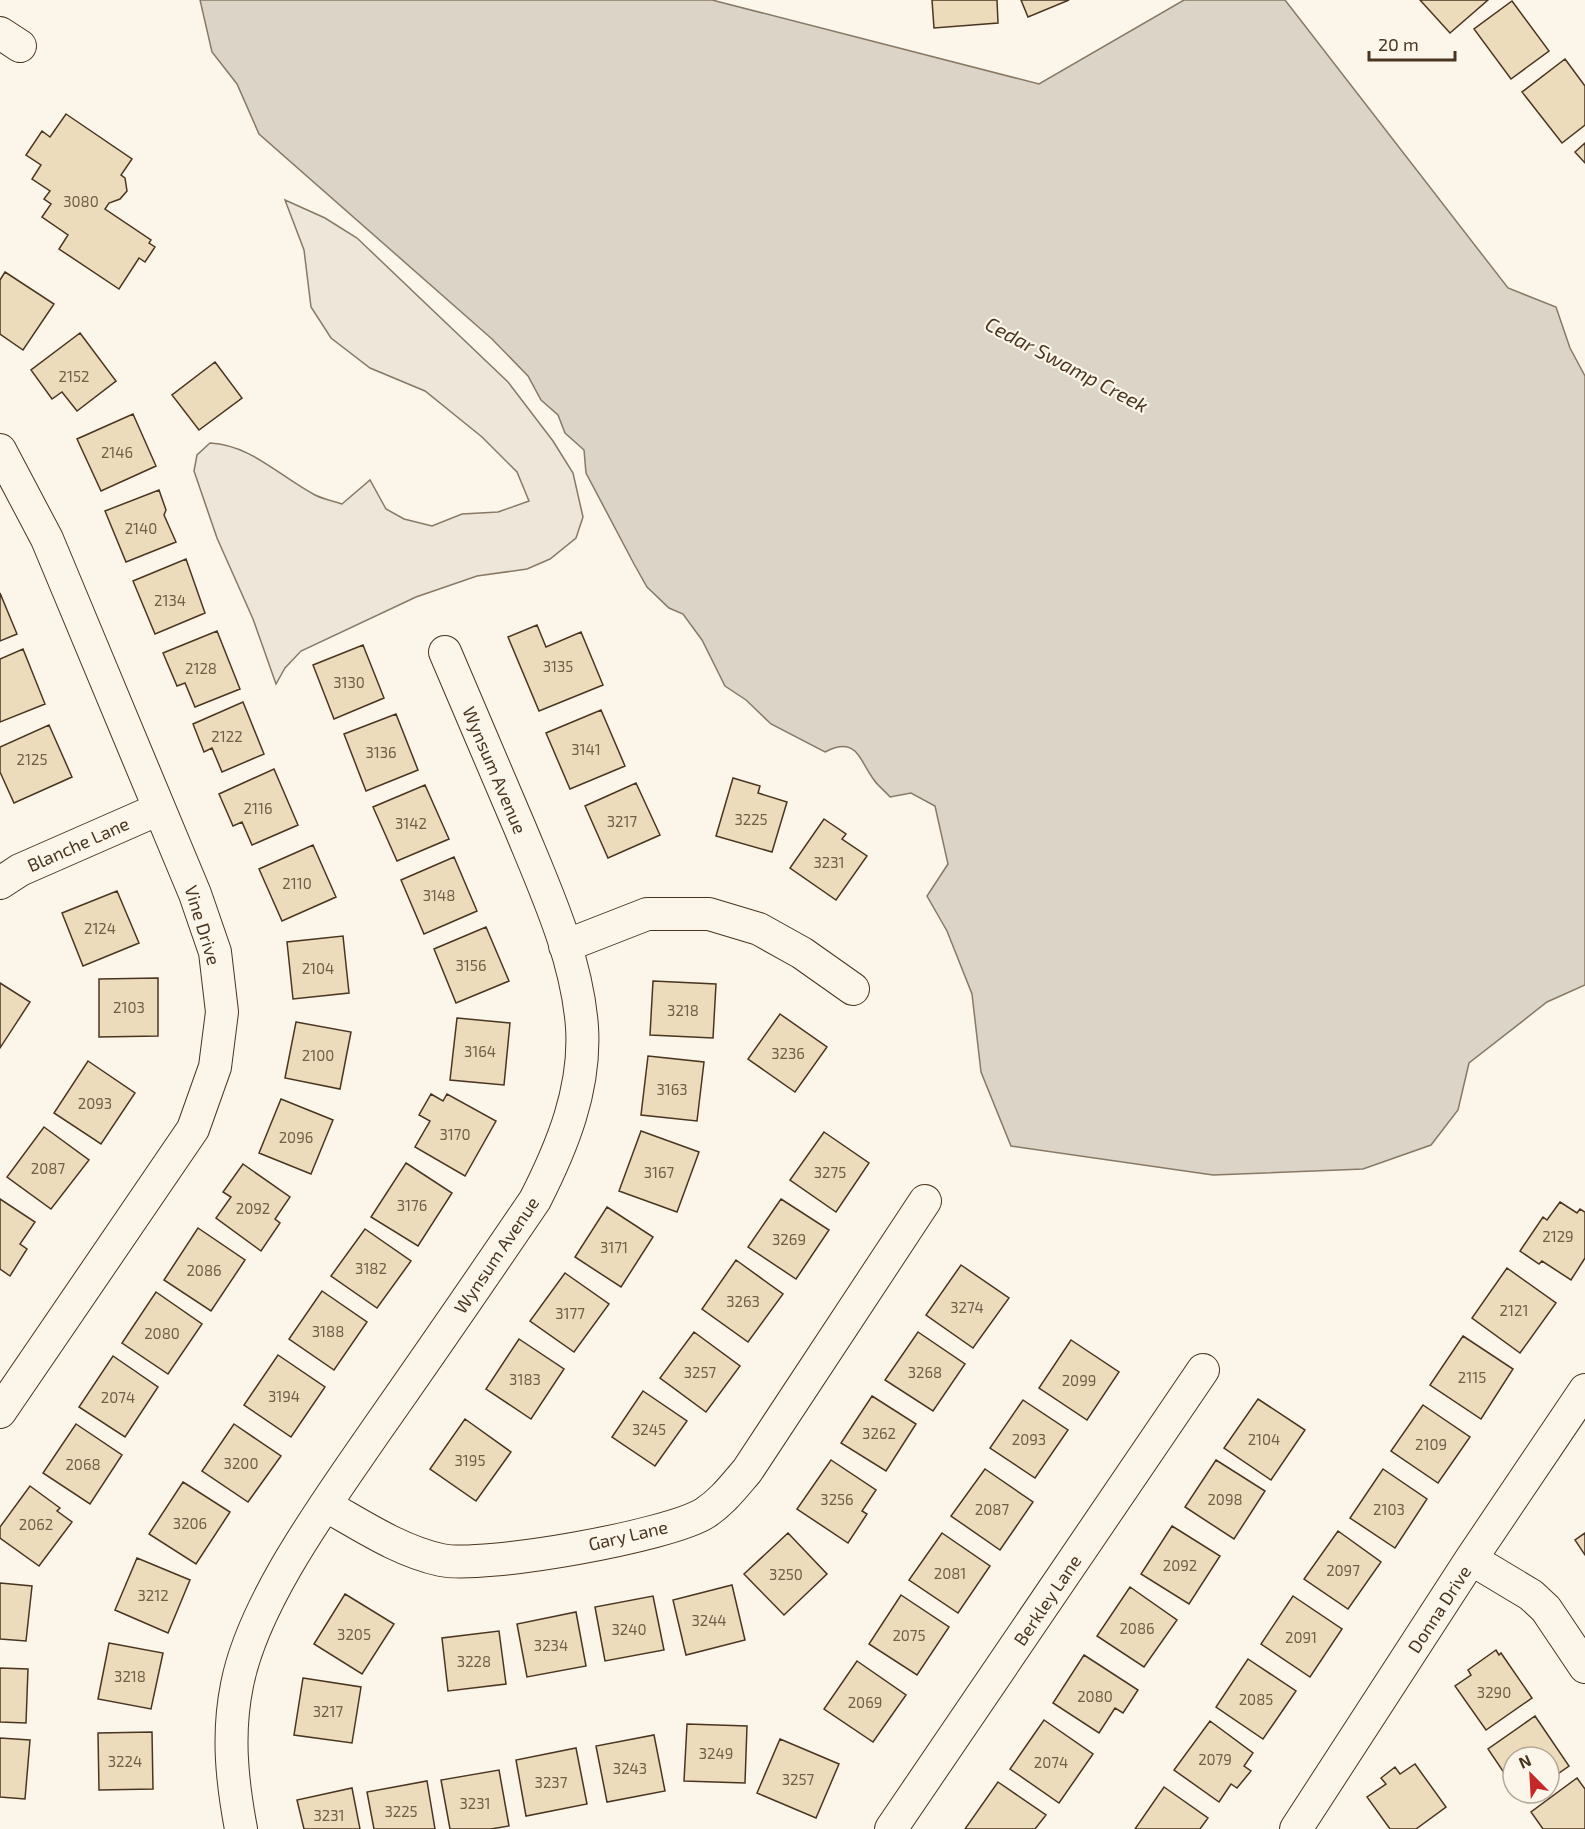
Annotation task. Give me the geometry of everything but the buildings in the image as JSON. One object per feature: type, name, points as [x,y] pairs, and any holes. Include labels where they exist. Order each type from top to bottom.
[{"type":"street","name":"Vine Drive","points":[[0,1412],[193,1129],[215,1067],[222,1012],[215,952],[195,894],[47,539],[5,469]]},
{"type":"street","name":"Wynsum Avenue","points":[[241,1829],[232,1781],[231,1722],[237,1683],[253,1634],[271,1596],[325,1505],[535,1200],[560,1152],[578,1092],[582,1029],[576,986],[565,946],[544,885],[445,652]]},
{"type":"street","name":"Blanche Lane","points":[[0,883],[20,870],[159,809]]},
{"type":"street","points":[[565,946],[647,914],[709,914],[759,929],[802,953],[853,988]]},
{"type":"street","name":"Gary Lane","points":[[325,1505],[397,1545],[441,1560],[492,1562],[655,1532],[704,1514],[729,1493],[747,1471],[925,1201]]},
{"type":"street","name":"Berkley Lane","points":[[891,1829],[1203,1370]]},
{"type":"street","name":"Donna Drive","points":[[1300,1827],[1471,1559],[1585,1390]]},
{"type":"street","points":[[1471,1559],[1531,1595],[1546,1609],[1585,1667]]},
{"type":"shaded area","points":[[285,200],[325,218],[357,238],[508,382],[553,441],[573,473],[583,517],[576,538],[550,559],[527,569],[477,576],[416,597],[301,651],[285,668],[276,684],[253,619],[217,538],[194,471],[197,455],[210,443],[239,449],[252,455],[315,495],[342,504],[370,480],[386,509],[404,519],[432,526],[462,514],[498,512],[529,501],[517,472],[482,437],[425,391],[370,368],[331,338],[311,307],[304,250]]},
{"type":"water","name":"Cedar Swamp Creek","points":[[200,0],[712,0],[1039,84],[1184,0],[1285,0],[1508,288],[1556,307],[1570,348],[1585,376],[1585,985],[1547,1002],[1469,1063],[1458,1110],[1431,1145],[1363,1169],[1213,1175],[1011,1146],[981,1072],[972,994],[947,931],[927,896],[948,864],[935,806],[911,793],[890,797],[876,782],[860,757],[850,748],[836,748],[825,752],[771,724],[746,700],[725,686],[702,640],[683,614],[669,608],[647,587],[586,473],[584,450],[565,433],[558,415],[541,400],[528,376],[492,339],[259,134],[237,84],[212,52]]}]
